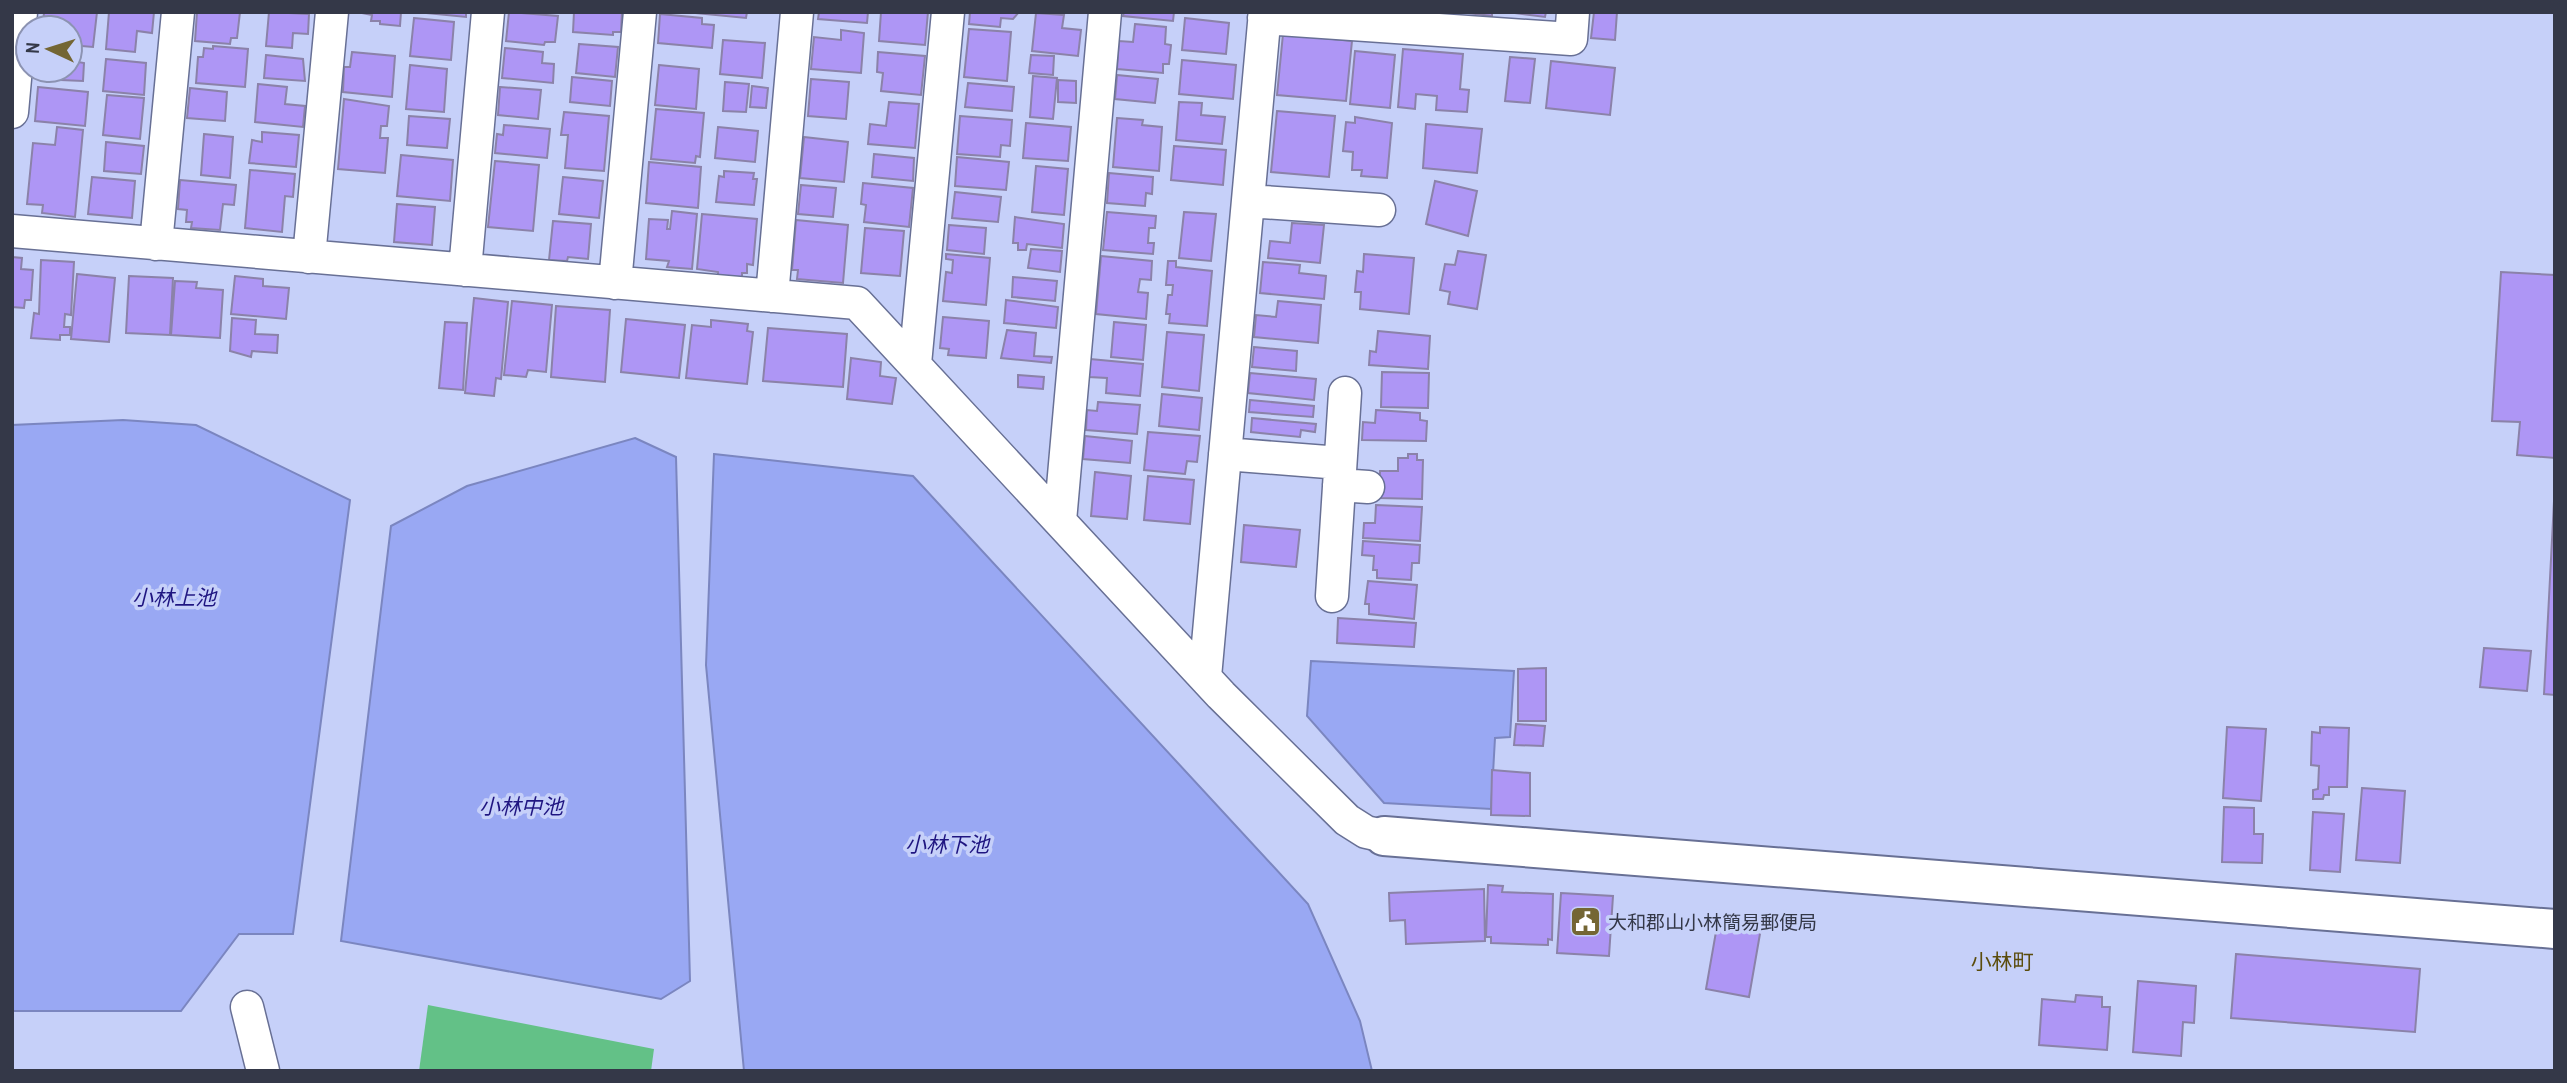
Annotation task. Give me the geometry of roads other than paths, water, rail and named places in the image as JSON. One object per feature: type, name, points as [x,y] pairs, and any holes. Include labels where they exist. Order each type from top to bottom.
[{"type":"street","points":[[12,113],[22,12]]},
{"type":"street","points":[[156,244],[177,12]]},
{"type":"street","points":[[309,257],[332,12]]},
{"type":"street","points":[[465,270],[488,12]]},
{"type":"street","points":[[615,283],[640,12]]},
{"type":"street","points":[[772,296],[797,12]]},
{"type":"street","points":[[915,364],[947,12]]},
{"type":"street","points":[[1060,522],[1105,12]]},
{"type":"street","points":[[1205,677],[1265,15],[1419,20],[1571,39],[1573,12]]},
{"type":"street","points":[[1248,201],[1379,210]]},
{"type":"street","points":[[12,231],[857,303],[1205,677],[1347,820],[1366,832],[1384,836],[2555,929]]},
{"type":"street","points":[[1332,596],[1349,478],[1345,393]]},
{"type":"street","points":[[1225,454],[1349,478]]},
{"type":"street","points":[[247,1007],[263,1071]]},
{"type":"water","name":"小林上池","points":[[123,420],[196,425],[350,500],[293,934],[239,934],[181,1011],[12,1011],[12,425]]},
{"type":"water","name":"小林中池","points":[[635,438],[676,457],[690,981],[661,999],[341,941],[391,526],[467,486]]},
{"type":"water","name":"小林下池","points":[[714,454],[913,476],[1308,904],[1360,1021],[1372,1071],[744,1071],[706,665]]},
{"type":"water","points":[[1311,661],[1514,671],[1510,737],[1495,738],[1491,809],[1384,803],[1307,716]]},
{"type":"place","name":"大和郡山小林簡易郵便局","points":[[1585,922]]},
{"type":"district","name":"小林町","points":[[2002,962]]}]
